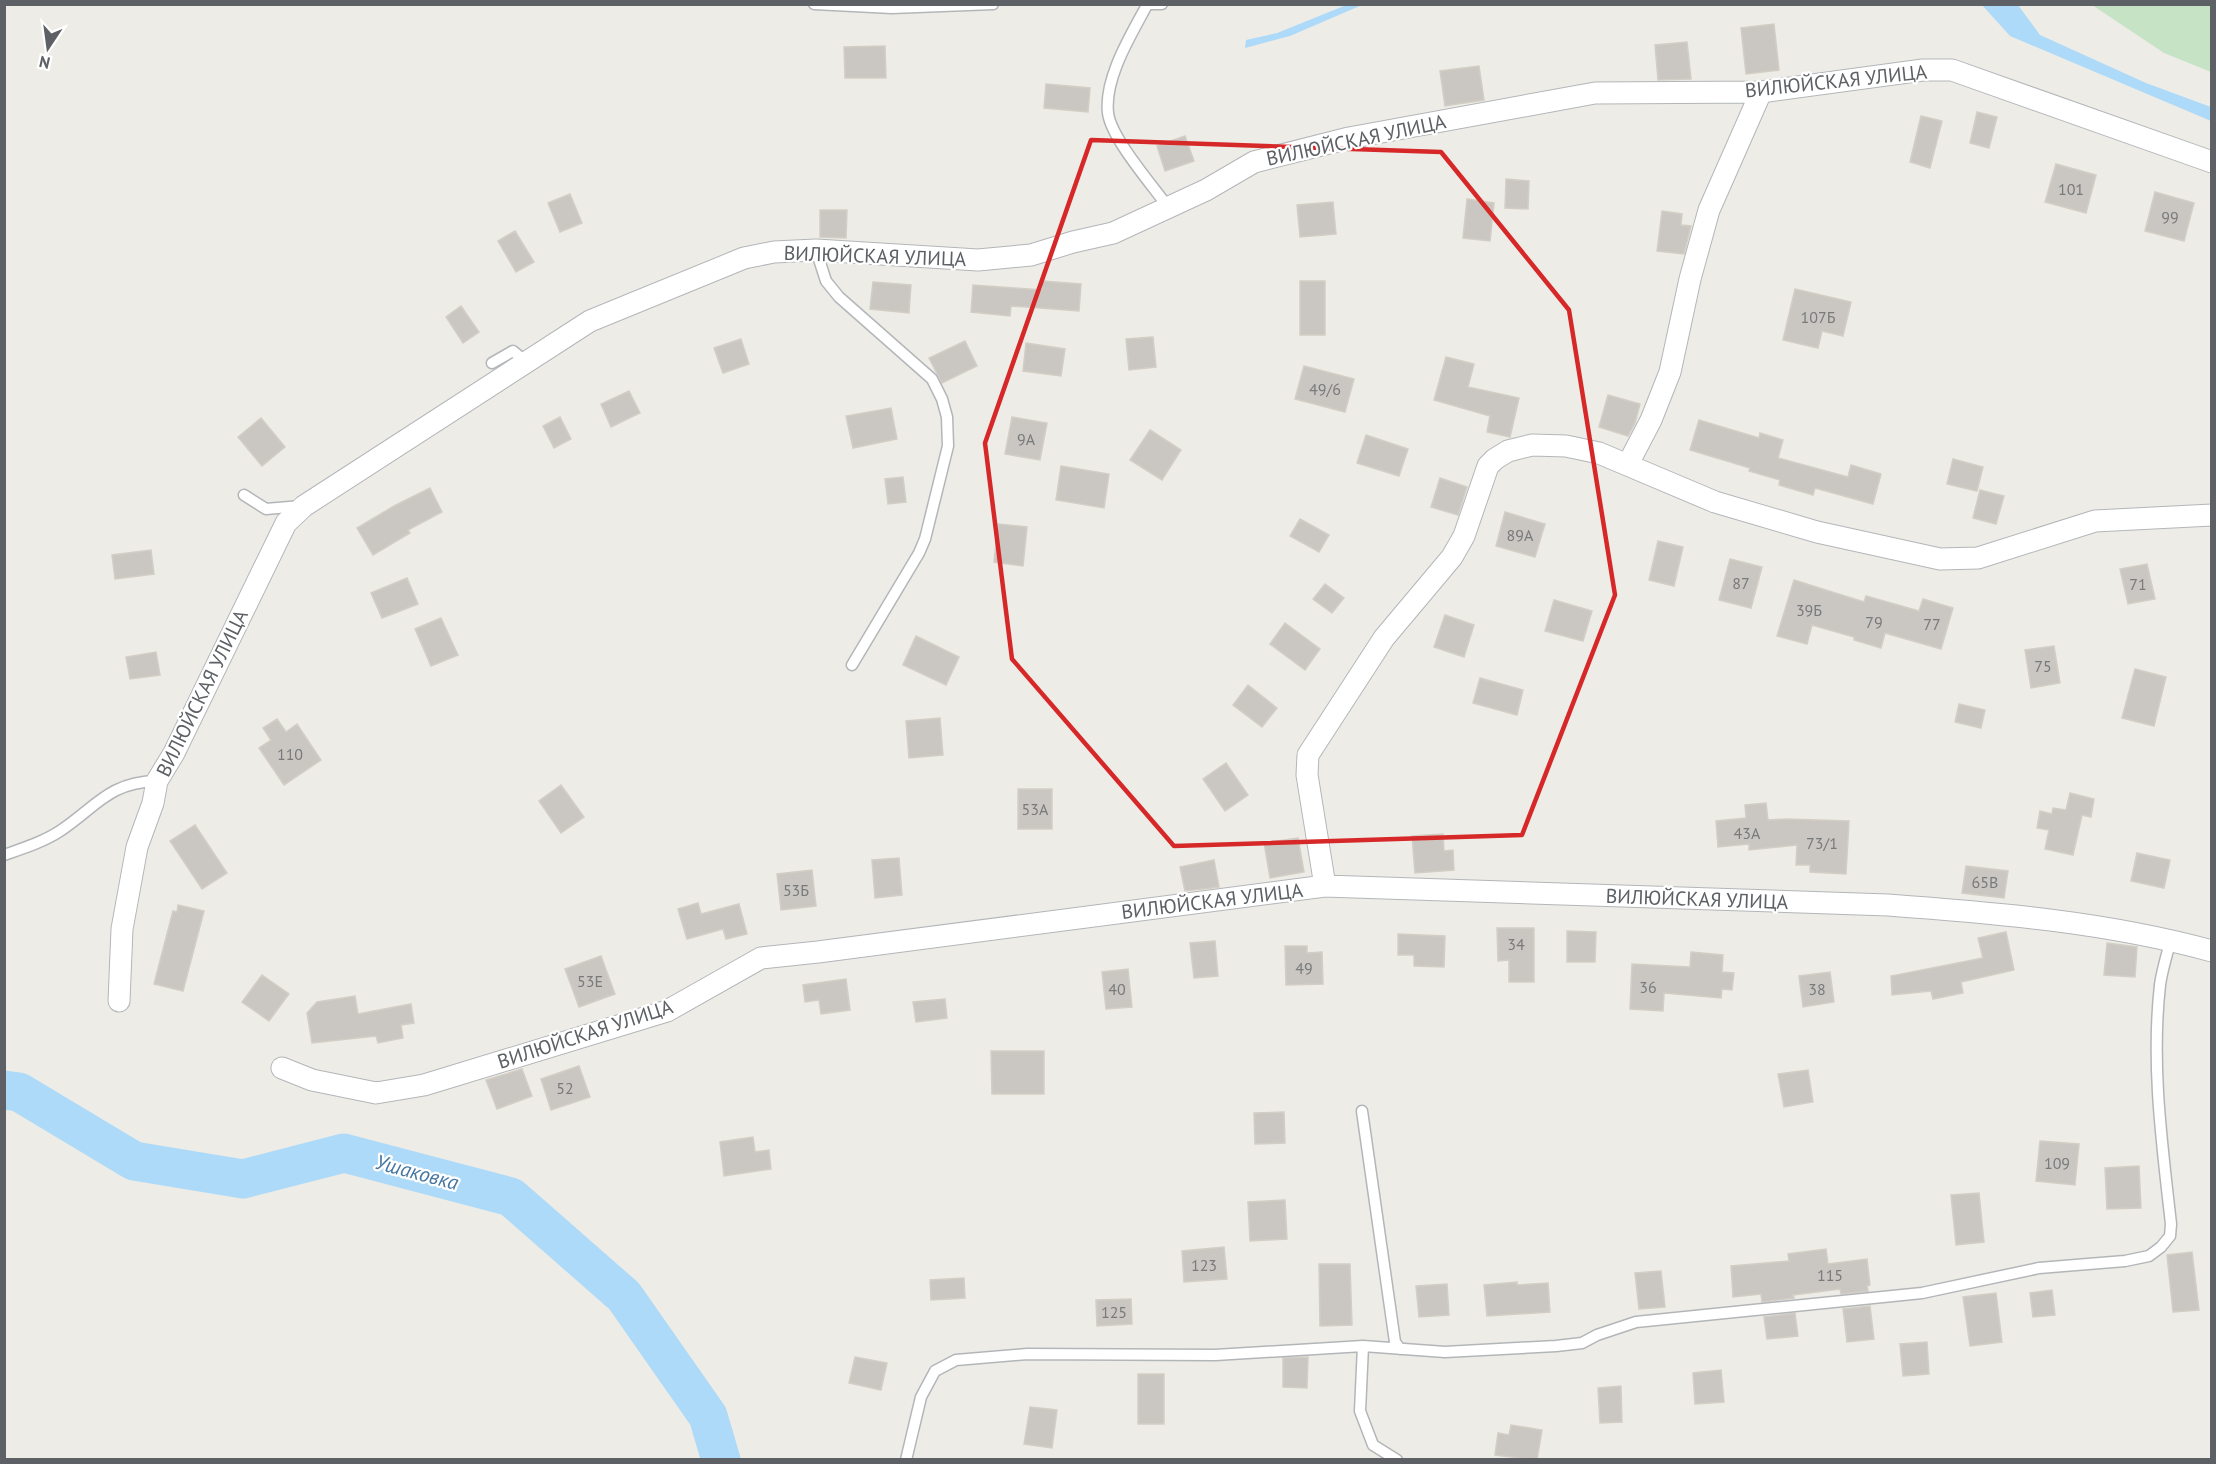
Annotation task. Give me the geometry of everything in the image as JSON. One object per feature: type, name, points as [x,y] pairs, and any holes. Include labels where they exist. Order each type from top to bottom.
[{"type":"street","name":"ВИЛЮЙСКАЯ УЛИЦА","points":[[119,1001],[122,929],[137,847],[153,803],[157,782],[194,712],[286,523],[304,506],[590,321],[744,258],[774,252],[816,250],[978,260],[1009,259],[1113,233],[1206,190],[1254,162],[1349,138],[1595,93],[1761,92],[1923,70],[1952,70],[2211,162]]},
{"type":"street","points":[[1628,464],[1651,420],[1670,372],[1690,279],[1709,210],[1761,92]]},
{"type":"street","points":[[1325,886],[1307,775],[1308,755],[1384,638],[1452,557],[1464,536],[1488,466],[1508,452],[1532,445],[1566,446],[1599,453],[1715,502],[1817,532],[1940,559],[1978,558],[2095,520],[2211,515]]},
{"type":"street","name":"ВИЛЮЙСКАЯ УЛИЦА","points":[[282,1068],[312,1080],[376,1093],[424,1085],[667,1011],[761,958],[1325,886],[1888,905],[2072,922],[2171,940],[2211,951]]},
{"type":"lane","points":[[814,4],[892,8],[990,5]]},
{"type":"lane","points":[[1162,4],[1146,5],[1120,56],[1109,92],[1108,113],[1111,125],[1120,141],[1168,207]]},
{"type":"lane","points":[[816,250],[826,281],[838,297],[932,380],[942,399],[947,417],[948,446],[925,540],[852,665]]},
{"type":"lane","points":[[492,363],[513,351],[526,362]]},
{"type":"lane","name":"ВИЛЮЙСКАЯ УЛИЦА","points":[[244,495],[266,508],[304,506]]},
{"type":"lane","points":[[4,855],[33,846],[60,831],[116,789],[140,782],[157,782]]},
{"type":"lane","points":[[906,1460],[921,1397],[935,1371],[956,1360],[1027,1354],[1215,1355],[1362,1346],[1445,1352],[1556,1346],[1582,1343],[1597,1335],[1636,1322],[1922,1293],[2039,1268],[2126,1261],[2149,1256],[2170,1236],[2171,1224],[2157,1097],[2156,1047],[2160,982],[2171,940]]},
{"type":"lane","points":[[1362,1111],[1395,1342],[1400,1349]]},
{"type":"lane","points":[[1362,1346],[1360,1411],[1372,1445],[1397,1460]]},
{"type":"highlighted area","points":[[1091,140],[1441,152],[1569,310],[1615,595],[1522,835],[1174,846],[1012,659],[985,443]]},
{"type":"green space","points":[[2092,5],[2211,5],[2211,72],[2164,53]]},
{"type":"water","points":[[1349,4],[1362,5],[1290,36],[1245,48],[1246,40],[1277,33]]},
{"type":"water","points":[[1982,5],[2018,5],[2040,35],[2146,83],[2211,107],[2211,121],[2010,36]]},
{"type":"building","points":[[1774,24],[1779,70],[1746,74],[1741,28]]},
{"type":"building","points":[[1687,42],[1691,79],[1658,80],[1655,45]]},
{"type":"building","points":[[885,46],[886,78],[845,78],[844,47]]},
{"type":"building","points":[[1479,66],[1484,100],[1445,106],[1440,71]]},
{"type":"building","points":[[1046,84],[1090,88],[1088,112],[1044,108]]},
{"type":"building","points":[[1977,112],[1997,117],[1989,148],[1970,143]]},
{"type":"building","points":[[1921,116],[1942,121],[1930,168],[1910,162]]},
{"type":"building","points":[[1185,136],[1194,161],[1165,171],[1157,146]]},
{"type":"building","points":[[2056,164],[2096,175],[2086,213],[2045,202]]},
{"type":"building","points":[[1506,179],[1529,181],[1528,209],[1505,208]]},
{"type":"building","points":[[2155,192],[2194,203],[2184,241],[2145,231]]},
{"type":"building","points":[[570,194],[582,223],[560,232],[548,203]]},
{"type":"building","points":[[1467,199],[1494,203],[1490,241],[1463,238]]},
{"type":"building","points":[[1333,202],[1336,234],[1300,237],[1297,205]]},
{"type":"building","points":[[820,210],[847,210],[846,238],[820,237]]},
{"type":"building","points":[[1662,211],[1682,214],[1681,225],[1691,226],[1684,254],[1657,251]]},
{"type":"building","points":[[515,231],[534,262],[516,272],[498,241]]},
{"type":"building","points":[[1042,281],[1081,284],[1079,311],[1011,306],[1010,316],[971,312],[973,285],[1042,290]]},
{"type":"building","points":[[1300,281],[1325,281],[1325,335],[1300,335]]},
{"type":"building","points":[[873,282],[911,285],[909,313],[870,309]]},
{"type":"building","points":[[1795,289],[1851,302],[1843,336],[1822,331],[1818,348],[1783,340]]},
{"type":"building","points":[[461,306],[479,332],[463,343],[446,317]]},
{"type":"building","points":[[1153,337],[1156,367],[1129,370],[1126,339]]},
{"type":"building","points":[[741,339],[749,364],[723,373],[714,348]]},
{"type":"building","points":[[965,341],[977,366],[942,383],[929,358]]},
{"type":"building","points":[[1026,343],[1065,349],[1061,376],[1023,371]]},
{"type":"building","points":[[1446,357],[1474,364],[1468,387],[1519,398],[1510,437],[1487,432],[1490,416],[1434,400]]},
{"type":"building","points":[[1304,366],[1354,379],[1345,412],[1295,399]]},
{"type":"building","points":[[629,391],[640,413],[611,427],[601,404]]},
{"type":"building","points":[[1608,395],[1640,404],[1635,423],[1628,436],[1599,427]]},
{"type":"building","points":[[891,408],[897,439],[853,448],[846,416]]},
{"type":"building","points":[[560,417],[571,439],[554,448],[543,426]]},
{"type":"building","points":[[1012,417],[1047,423],[1040,460],[1005,454]]},
{"type":"building","points":[[261,418],[285,447],[262,466],[238,437]]},
{"type":"building","points":[[1699,420],[1759,438],[1760,433],[1783,440],[1778,458],[1848,477],[1851,465],[1881,474],[1873,504],[1815,488],[1813,495],[1779,485],[1780,480],[1749,471],[1750,468],[1690,450]]},
{"type":"building","points":[[1150,430],[1181,450],[1162,480],[1130,460]]},
{"type":"building","points":[[1366,435],[1408,449],[1399,476],[1357,463]]},
{"type":"building","points":[[1953,459],[1983,467],[1977,491],[1947,484]]},
{"type":"building","points":[[1061,466],[1109,474],[1104,508],[1056,500]]},
{"type":"building","points":[[903,477],[906,502],[888,504],[885,479]]},
{"type":"building","points":[[1440,478],[1467,487],[1458,515],[1431,507]]},
{"type":"building","points":[[430,488],[442,512],[408,530],[410,533],[373,555],[357,528]]},
{"type":"building","points":[[1980,490],[2004,496],[1996,524],[1973,518]]},
{"type":"building","points":[[1505,512],[1545,524],[1535,557],[1496,546]]},
{"type":"building","points":[[1300,519],[1329,535],[1319,552],[1290,536]]},
{"type":"building","points":[[998,524],[1027,527],[1023,566],[994,562]]},
{"type":"building","points":[[1658,541],[1683,547],[1674,586],[1649,580]]},
{"type":"building","points":[[151,550],[154,574],[115,579],[112,555]]},
{"type":"building","points":[[1730,559],[1762,567],[1751,608],[1719,600]]},
{"type":"building","points":[[2147,564],[2155,599],[2128,604],[2120,569]]},
{"type":"building","points":[[407,578],[418,604],[382,618],[371,593]]},
{"type":"building","points":[[1794,580],[1864,602],[1866,596],[1919,611],[1923,599],[1953,608],[1941,649],[1885,633],[1881,648],[1854,640],[1854,637],[1812,625],[1807,644],[1777,636]]},
{"type":"building","points":[[1325,584],[1344,598],[1332,613],[1313,599]]},
{"type":"building","points":[[1554,600],[1592,611],[1583,641],[1545,631]]},
{"type":"building","points":[[1445,615],[1474,625],[1464,657],[1434,647]]},
{"type":"building","points":[[441,618],[458,655],[431,666],[415,629]]},
{"type":"building","points":[[1285,623],[1320,649],[1305,670],[1270,644]]},
{"type":"building","points":[[916,636],[959,657],[946,685],[903,665]]},
{"type":"building","points":[[2054,646],[2060,683],[2031,688],[2025,650]]},
{"type":"building","points":[[156,652],[160,675],[130,679],[126,657]]},
{"type":"building","points":[[2135,669],[2166,677],[2154,726],[2122,718]]},
{"type":"building","points":[[1480,678],[1523,690],[1517,715],[1473,703]]},
{"type":"building","points":[[1248,685],[1277,708],[1262,727],[1233,705]]},
{"type":"building","points":[[1959,704],[1985,710],[1981,728],[1955,722]]},
{"type":"building","points":[[940,718],[943,755],[909,758],[906,721]]},
{"type":"building","points":[[277,719],[286,732],[297,724],[321,760],[284,785],[259,748],[271,740],[263,728]]},
{"type":"building","points":[[1226,763],[1248,795],[1225,811],[1203,779]]},
{"type":"building","points":[[561,785],[584,817],[561,833],[539,801]]},
{"type":"building","points":[[1018,789],[1052,789],[1052,829],[1018,829]]},
{"type":"building","points":[[2070,793],[2094,799],[2091,817],[2082,815],[2073,855],[2045,849],[2049,830],[2037,828],[2040,811],[2052,814],[2053,808],[2066,810]]},
{"type":"building","points":[[1766,803],[1768,820],[1849,821],[1846,874],[1810,872],[1810,865],[1796,865],[1797,845],[1749,850],[1749,844],[1718,847],[1716,821],[1746,818],[1745,805]]},
{"type":"building","points":[[195,825],[227,873],[202,889],[170,841]]},
{"type":"building","points":[[1443,834],[1444,851],[1453,850],[1454,870],[1415,873],[1412,836]]},
{"type":"building","points":[[1298,838],[1304,872],[1270,878],[1264,843]]},
{"type":"building","points":[[2137,853],[2170,860],[2164,888],[2131,881]]},
{"type":"building","points":[[899,858],[902,895],[875,898],[872,860]]},
{"type":"building","points":[[1214,860],[1219,887],[1185,891],[1180,867]]},
{"type":"building","points":[[1966,866],[2008,871],[2004,898],[1962,893]]},
{"type":"building","points":[[812,870],[816,906],[781,910],[777,874]]},
{"type":"building","points":[[698,903],[701,914],[739,904],[747,934],[726,939],[723,929],[687,939],[678,909]]},
{"type":"building","points":[[178,905],[204,911],[183,991],[154,984],[173,911],[177,912]]},
{"type":"building","points":[[1497,928],[1534,928],[1534,982],[1509,982],[1509,960],[1498,961]]},
{"type":"building","points":[[1567,931],[1596,932],[1595,962],[1567,962]]},
{"type":"building","points":[[2006,932],[2014,970],[1961,982],[1963,993],[1933,999],[1931,991],[1892,995],[1891,976],[1983,958],[1978,938]]},
{"type":"building","points":[[1398,934],[1445,936],[1444,967],[1414,966],[1414,955],[1398,955]]},
{"type":"building","points":[[1215,941],[1218,976],[1194,978],[1190,943]]},
{"type":"building","points":[[2107,943],[2137,947],[2135,977],[2104,975]]},
{"type":"building","points":[[1285,946],[1307,946],[1307,953],[1322,952],[1323,984],[1286,985]]},
{"type":"building","points":[[1691,952],[1723,955],[1722,972],[1734,973],[1732,990],[1722,989],[1721,998],[1664,993],[1663,1011],[1630,1009],[1632,964],[1690,967]]},
{"type":"building","points":[[601,956],[615,994],[579,1007],[565,969]]},
{"type":"building","points":[[1128,969],[1132,1007],[1106,1009],[1102,972]]},
{"type":"building","points":[[1830,972],[1834,1002],[1803,1007],[1799,976]]},
{"type":"building","points":[[262,975],[289,994],[269,1021],[242,1002]]},
{"type":"building","points":[[846,979],[850,1010],[821,1014],[819,1000],[805,1002],[803,985]]},
{"type":"building","points":[[355,996],[358,1014],[411,1004],[414,1023],[401,1025],[403,1038],[378,1043],[376,1036],[312,1043],[307,1013],[317,1002]]},
{"type":"building","points":[[945,999],[947,1018],[916,1022],[913,1002]]},
{"type":"building","points":[[991,1051],[1044,1051],[1044,1094],[992,1094]]},
{"type":"building","points":[[579,1066],[590,1097],[551,1110],[541,1079]]},
{"type":"building","points":[[522,1069],[532,1096],[497,1109],[486,1080]]},
{"type":"building","points":[[1808,1070],[1813,1102],[1784,1107],[1778,1074]]},
{"type":"building","points":[[1284,1112],[1285,1143],[1255,1144],[1254,1113]]},
{"type":"building","points":[[753,1137],[755,1152],[769,1150],[771,1169],[724,1176],[720,1142]]},
{"type":"building","points":[[2040,1141],[2079,1144],[2075,1185],[2036,1181]]},
{"type":"building","points":[[2139,1166],[2141,1208],[2107,1209],[2105,1168]]},
{"type":"building","points":[[1979,1193],[1984,1242],[1956,1245],[1951,1195]]},
{"type":"building","points":[[1285,1200],[1287,1239],[1250,1241],[1248,1202]]},
{"type":"building","points":[[1224,1247],[1227,1279],[1184,1282],[1182,1251]]},
{"type":"building","points":[[1826,1249],[1828,1264],[1867,1259],[1870,1285],[1867,1286],[1868,1291],[1841,1294],[1840,1289],[1793,1295],[1794,1298],[1762,1302],[1761,1294],[1733,1297],[1731,1266],[1789,1261],[1788,1254]]},
{"type":"building","points":[[2192,1252],[2199,1310],[2173,1312],[2167,1255]]},
{"type":"building","points":[[1319,1264],[1350,1264],[1352,1325],[1320,1326]]},
{"type":"building","points":[[1661,1271],[1665,1307],[1639,1309],[1635,1273]]},
{"type":"building","points":[[964,1278],[965,1298],[931,1300],[930,1280]]},
{"type":"building","points":[[1517,1282],[1517,1285],[1548,1283],[1550,1312],[1487,1316],[1484,1285]]},
{"type":"building","points":[[1447,1284],[1449,1315],[1419,1317],[1416,1286]]},
{"type":"building","points":[[2052,1290],[2055,1315],[2033,1317],[2030,1293]]},
{"type":"building","points":[[1996,1293],[2002,1342],[1970,1346],[1963,1297]]},
{"type":"building","points":[[1131,1299],[1132,1324],[1097,1326],[1096,1300]]},
{"type":"building","points":[[1870,1306],[1874,1339],[1847,1342],[1843,1309]]},
{"type":"building","points":[[1795,1313],[1798,1336],[1767,1339],[1764,1317]]},
{"type":"building","points":[[1927,1342],[1929,1374],[1903,1376],[1900,1344]]},
{"type":"building","points":[[855,1357],[887,1363],[881,1390],[849,1383]]},
{"type":"building","points":[[1308,1357],[1307,1388],[1283,1387],[1283,1358]]},
{"type":"building","points":[[1721,1370],[1724,1402],[1695,1404],[1693,1373]]},
{"type":"building","points":[[1138,1374],[1164,1374],[1164,1424],[1138,1424]]},
{"type":"building","points":[[1621,1386],[1622,1422],[1600,1423],[1598,1388]]},
{"type":"building","points":[[1030,1407],[1057,1410],[1052,1448],[1024,1444]]},
{"type":"building","points":[[1511,1425],[1542,1430],[1537,1460],[1495,1455],[1498,1433],[1509,1435]]},
{"type":"waterway","name":"Ушаковка","points":[[4,1090],[19,1092],[134,1161],[243,1179],[344,1153],[511,1197],[624,1296],[708,1416],[721,1460]]}]
